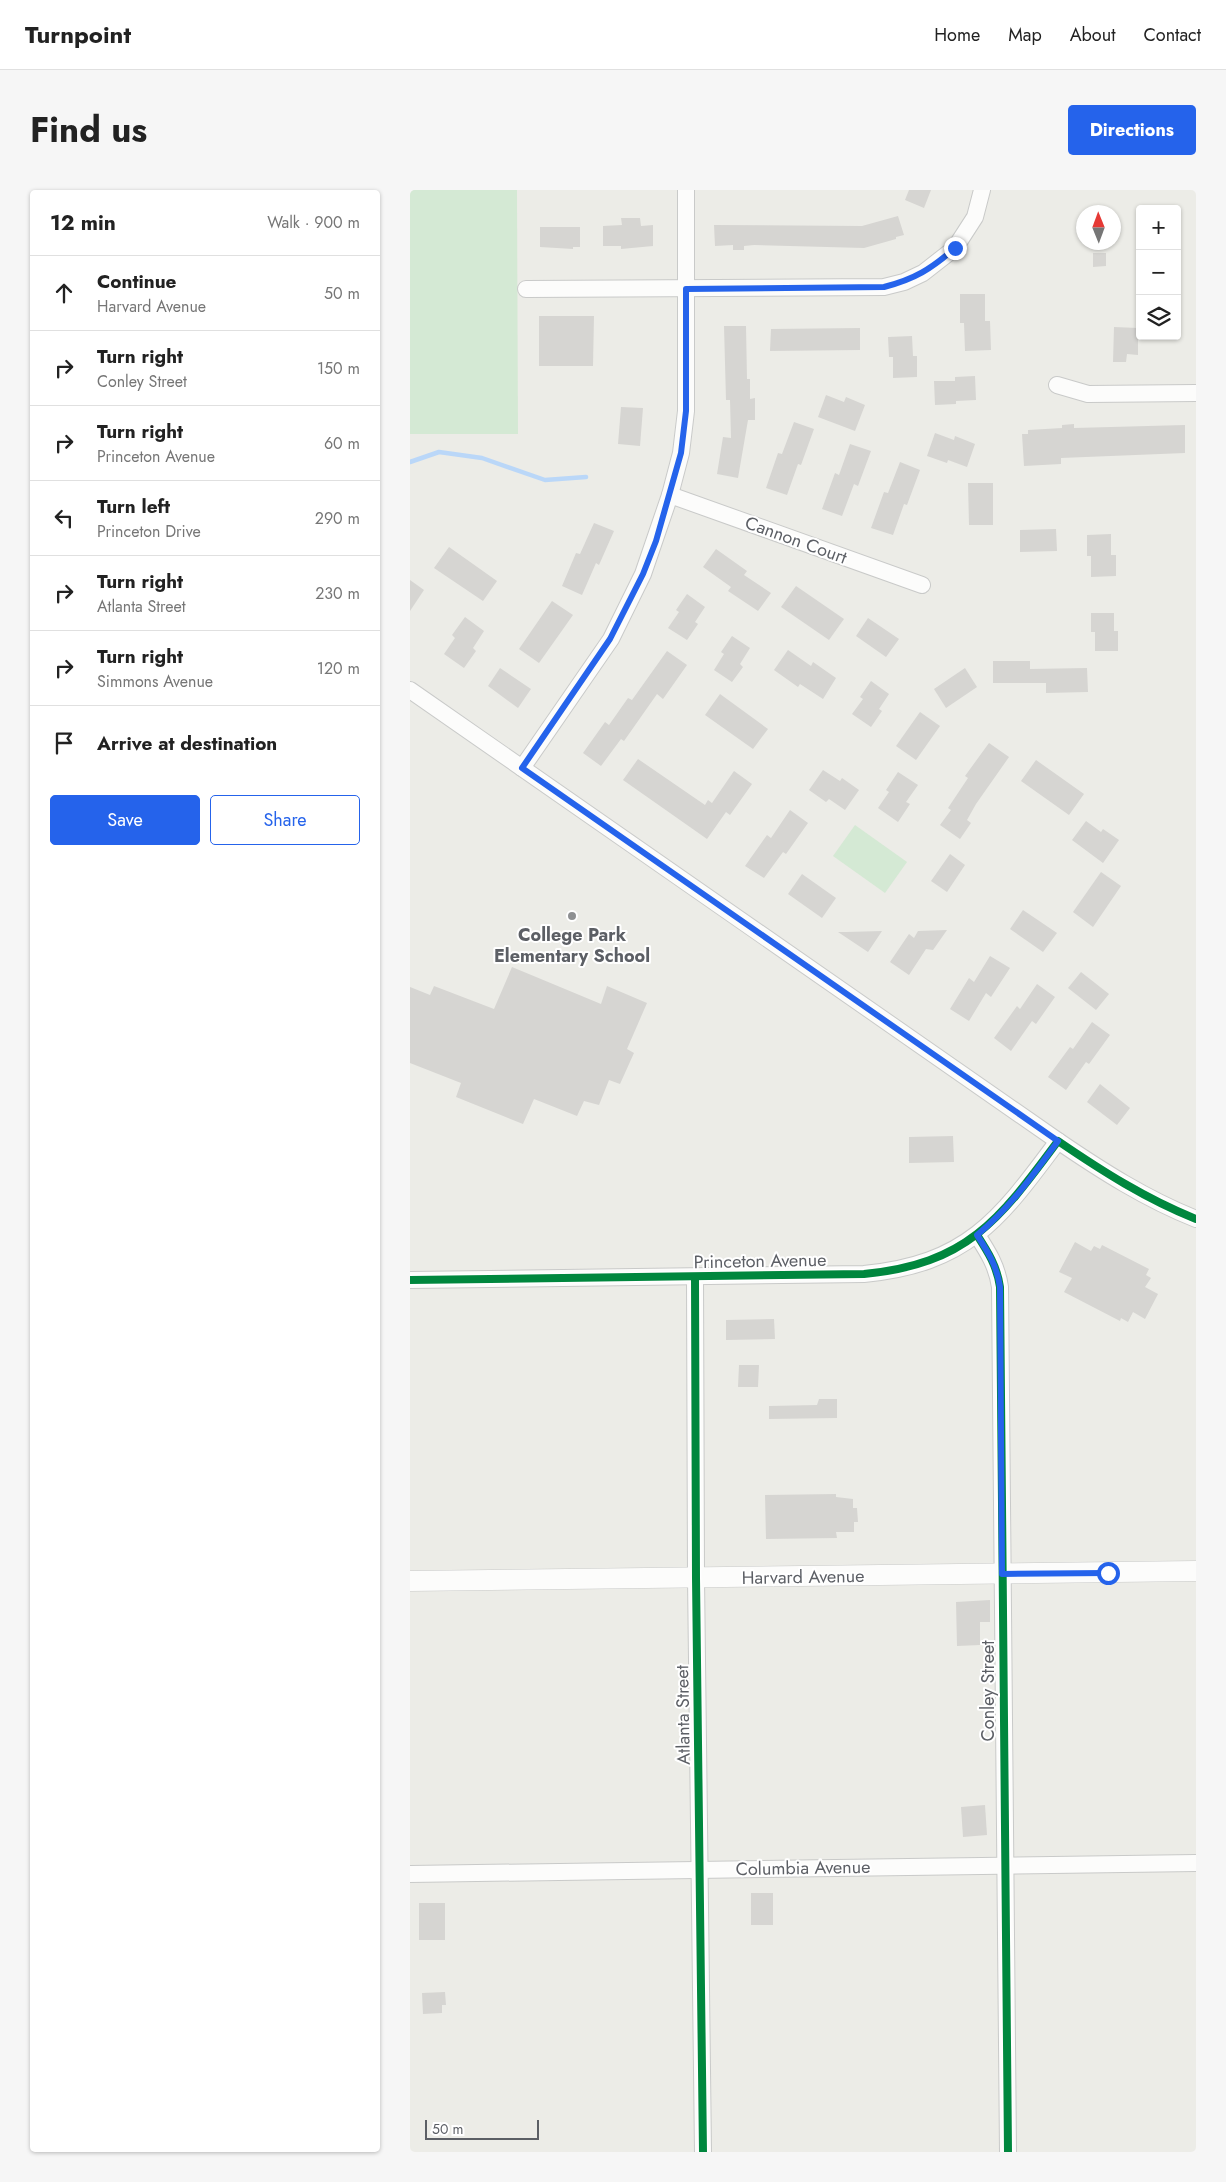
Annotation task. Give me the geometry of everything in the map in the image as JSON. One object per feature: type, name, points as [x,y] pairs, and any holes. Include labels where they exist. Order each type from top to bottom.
[{"type":"street","points":[[522,768],[591,670],[615,631],[643,574],[670,495],[681,453],[686,411],[686,190]]},
{"type":"street","points":[[526,289],[884,287],[904,282],[923,273],[955,248],[975,217],[982,190]]},
{"type":"street","points":[[1057,385],[1088,394],[1196,394]]},
{"type":"street","name":"Cannon Court","points":[[670,495],[922,586]]},
{"type":"street","points":[[410,690],[1058,1141],[1115,1179],[1172,1210],[1196,1220]]},
{"type":"street","name":"Princeton Avenue","points":[[410,1280],[862,1274],[894,1271],[922,1264],[943,1255],[977,1235],[998,1217],[1017,1196],[1058,1141]]},
{"type":"street","name":"Conley Street","points":[[977,1235],[998,1272],[1000,1287],[1008,2152]]},
{"type":"street","name":"Atlanta Street","points":[[695,1277],[696,1578],[703,2152]]},
{"type":"street","name":"Harvard Avenue","points":[[410,1582],[1196,1571]]},
{"type":"street","name":"Columbia Avenue","points":[[410,1874],[1196,1864]]},
{"type":"green space","points":[[410,190],[517,190],[518,434],[410,434]]},
{"type":"green space","points":[[855,825],[907,862],[885,893],[833,856]]},
{"type":"building","points":[[909,190],[931,190],[924,208],[905,200]]},
{"type":"building","points":[[898,216],[904,235],[864,248],[754,245],[744,246],[744,250],[733,250],[733,245],[715,246],[714,225],[862,226]]},
{"type":"building","points":[[621,218],[640,218],[641,226],[653,225],[653,246],[621,249],[621,246],[603,246],[603,226],[622,225]]},
{"type":"building","points":[[540,227],[580,227],[580,247],[573,247],[573,249],[540,247]]},
{"type":"building","points":[[1093,253],[1106,253],[1106,266],[1093,267]]},
{"type":"building","points":[[960,294],[985,294],[985,321],[990,321],[991,350],[965,351],[964,323],[960,323]]},
{"type":"building","points":[[539,316],[594,316],[593,366],[539,366]]},
{"type":"building","points":[[724,326],[746,326],[747,379],[750,379],[750,399],[755,398],[755,420],[748,420],[738,478],[717,474],[723,437],[731,438],[730,400],[726,400]]},
{"type":"building","points":[[1114,327],[1136,328],[1138,355],[1127,354],[1126,362],[1113,362]]},
{"type":"building","points":[[860,328],[860,350],[770,351],[771,329]]},
{"type":"building","points":[[912,336],[913,356],[917,356],[917,377],[893,378],[893,357],[889,357],[888,337]]},
{"type":"building","points":[[975,376],[976,400],[956,401],[956,404],[935,405],[934,381],[955,381],[955,377]]},
{"type":"building","points":[[826,395],[844,402],[846,397],[865,405],[855,431],[818,417]]},
{"type":"building","points":[[621,407],[643,408],[640,446],[618,444]]},
{"type":"building","points":[[794,422],[814,429],[801,465],[798,464],[787,495],[766,488],[778,453],[782,454]]},
{"type":"building","points":[[1074,424],[1074,428],[1185,425],[1185,453],[1061,458],[1061,464],[1024,466],[1022,434],[1028,434],[1028,430],[1062,428],[1062,425]]},
{"type":"building","points":[[935,433],[954,440],[955,436],[975,444],[967,467],[948,460],[947,463],[927,456]]},
{"type":"building","points":[[850,444],[871,451],[858,486],[854,484],[842,516],[822,509],[835,473],[839,475]]},
{"type":"building","points":[[900,462],[920,470],[907,505],[904,504],[893,535],[871,528],[884,492],[888,493]]},
{"type":"building","points":[[968,483],[993,483],[993,525],[969,525]]},
{"type":"building","points":[[594,523],[614,531],[599,565],[596,563],[582,595],[562,586],[576,553],[580,554]]},
{"type":"building","points":[[1056,529],[1057,551],[1020,552],[1020,530]]},
{"type":"building","points":[[1111,534],[1111,555],[1116,555],[1116,576],[1091,577],[1091,556],[1087,556],[1087,535]]},
{"type":"building","points":[[449,547],[497,581],[483,601],[434,568]]},
{"type":"building","points":[[716,549],[747,571],[744,575],[771,593],[758,611],[728,591],[731,587],[703,567]]},
{"type":"building","points":[[410,580],[424,590],[410,611]]},
{"type":"building","points":[[796,586],[844,619],[829,640],[781,607]]},
{"type":"building","points":[[687,594],[705,607],[695,622],[698,624],[687,640],[668,628],[679,612],[676,610]]},
{"type":"building","points":[[552,601],[573,615],[539,663],[519,649]]},
{"type":"building","points":[[1091,613],[1114,613],[1114,631],[1118,631],[1118,651],[1095,651],[1095,632],[1091,632]]},
{"type":"building","points":[[465,617],[484,631],[473,648],[476,651],[464,668],[444,654],[455,638],[452,635]]},
{"type":"building","points":[[868,618],[899,639],[886,657],[856,636]]},
{"type":"building","points":[[732,636],[750,648],[740,664],[743,667],[732,682],[714,670],[724,654],[721,652]]},
{"type":"building","points":[[788,650],[811,666],[813,662],[836,678],[823,699],[800,684],[798,687],[774,670]]},
{"type":"building","points":[[667,651],[687,665],[663,699],[657,694],[624,741],[621,739],[601,766],[583,753],[605,722],[609,725],[628,698],[632,700]]},
{"type":"building","points":[[993,661],[1030,661],[1030,669],[1087,668],[1088,692],[1046,693],[1046,683],[993,683]]},
{"type":"building","points":[[500,668],[531,689],[518,708],[488,686]]},
{"type":"building","points":[[965,668],[977,687],[946,708],[934,689]]},
{"type":"building","points":[[871,681],[889,694],[879,709],[882,711],[871,727],[852,714],[863,699],[860,697]]},
{"type":"building","points":[[720,694],[768,729],[753,749],[705,715]]},
{"type":"building","points":[[920,712],[940,726],[916,760],[896,746]]},
{"type":"building","points":[[989,743],[1009,757],[976,804],[967,820],[971,823],[960,839],[940,825],[951,810],[948,808],[968,778],[965,776]]},
{"type":"building","points":[[638,759],[705,805],[708,800],[712,803],[734,771],[752,784],[730,815],[726,812],[707,839],[623,780]]},
{"type":"building","points":[[1036,760],[1084,794],[1069,815],[1021,781]]},
{"type":"building","points":[[823,770],[840,781],[842,778],[859,790],[845,810],[829,799],[826,802],[809,790]]},
{"type":"building","points":[[898,772],[918,785],[906,802],[910,804],[898,822],[878,808],[889,792],[886,790]]},
{"type":"building","points":[[790,810],[808,823],[786,854],[783,852],[764,878],[745,866],[767,835],[771,838]]},
{"type":"building","points":[[1086,821],[1101,832],[1103,829],[1119,840],[1103,863],[1072,840]]},
{"type":"building","points":[[950,854],[965,865],[947,892],[931,881]]},
{"type":"building","points":[[1101,872],[1121,886],[1093,927],[1073,912]]},
{"type":"building","points":[[802,874],[836,898],[822,918],[788,894]]},
{"type":"building","points":[[1023,910],[1057,933],[1043,952],[1010,929]]},
{"type":"building","points":[[947,930],[933,950],[926,949],[909,975],[890,962],[909,934],[914,938],[918,931]]},
{"type":"building","points":[[882,931],[868,952],[838,932],[846,932]]},
{"type":"building","points":[[990,956],[1010,968],[991,997],[986,993],[969,1021],[950,1009],[969,978],[974,982]]},
{"type":"building","points":[[512,967],[601,1004],[607,986],[647,1003],[627,1049],[634,1053],[620,1084],[609,1080],[599,1105],[584,1101],[577,1116],[534,1099],[523,1124],[456,1097],[461,1083],[410,1063],[410,987],[430,995],[434,986],[494,1009]]},
{"type":"building","points":[[1081,972],[1109,994],[1096,1010],[1068,988]]},
{"type":"building","points":[[1037,984],[1055,997],[1036,1024],[1032,1021],[1011,1051],[994,1038],[1017,1006],[1020,1009]]},
{"type":"building","points":[[1092,1022],[1110,1035],[1089,1064],[1086,1062],[1066,1090],[1048,1077],[1070,1047],[1073,1049]]},
{"type":"building","points":[[1100,1084],[1130,1108],[1117,1125],[1087,1102]]},
{"type":"building","points":[[953,1136],[954,1162],[909,1163],[909,1137]]},
{"type":"building","points":[[1075,1242],[1091,1251],[1094,1246],[1100,1249],[1102,1245],[1149,1269],[1146,1275],[1151,1278],[1145,1287],[1158,1294],[1145,1319],[1133,1312],[1128,1322],[1121,1318],[1120,1321],[1064,1292],[1072,1278],[1059,1272]]},
{"type":"building","points":[[774,1319],[775,1339],[726,1340],[726,1320]]},
{"type":"building","points":[[739,1365],[759,1365],[758,1387],[738,1387]]},
{"type":"building","points":[[819,1399],[837,1399],[837,1418],[769,1419],[769,1406],[817,1405]]},
{"type":"building","points":[[836,1494],[836,1497],[853,1499],[853,1508],[857,1508],[858,1522],[854,1522],[854,1532],[836,1532],[837,1538],[766,1539],[765,1495]]},
{"type":"building","points":[[990,1600],[990,1622],[980,1622],[980,1645],[957,1646],[956,1602]]},
{"type":"building","points":[[985,1805],[987,1835],[963,1837],[961,1807]]},
{"type":"building","points":[[751,1893],[773,1893],[773,1925],[751,1925]]},
{"type":"building","points":[[419,1903],[445,1903],[445,1940],[419,1940]]},
{"type":"building","points":[[445,1992],[446,2005],[442,2005],[442,2013],[423,2014],[422,1993]]},
{"type":"waterway","points":[[410,462],[439,452],[482,458],[545,480],[586,477]]},
{"type":"cycle path","points":[[410,1280],[864,1274],[900,1269],[930,1260],[956,1248],[978,1233],[999,1215],[1058,1141],[1125,1184],[1160,1203],[1196,1219]]},
{"type":"cycle path","points":[[977,1235],[994,1266],[1000,1287],[1008,2152]]},
{"type":"cycle path","points":[[695,1277],[696,1578],[703,2152]]},
{"type":"place","name":"College Park Elementary School","points":[[572,916]]},
{"type":"route","points":[[955,248],[923,273],[904,282],[884,287],[686,289],[686,411],[681,453],[656,541],[643,574],[610,639],[591,670],[522,768],[1058,1141],[1017,1196],[998,1217],[977,1235],[998,1272],[1000,1287],[1002,1574],[1108,1573]]}]
